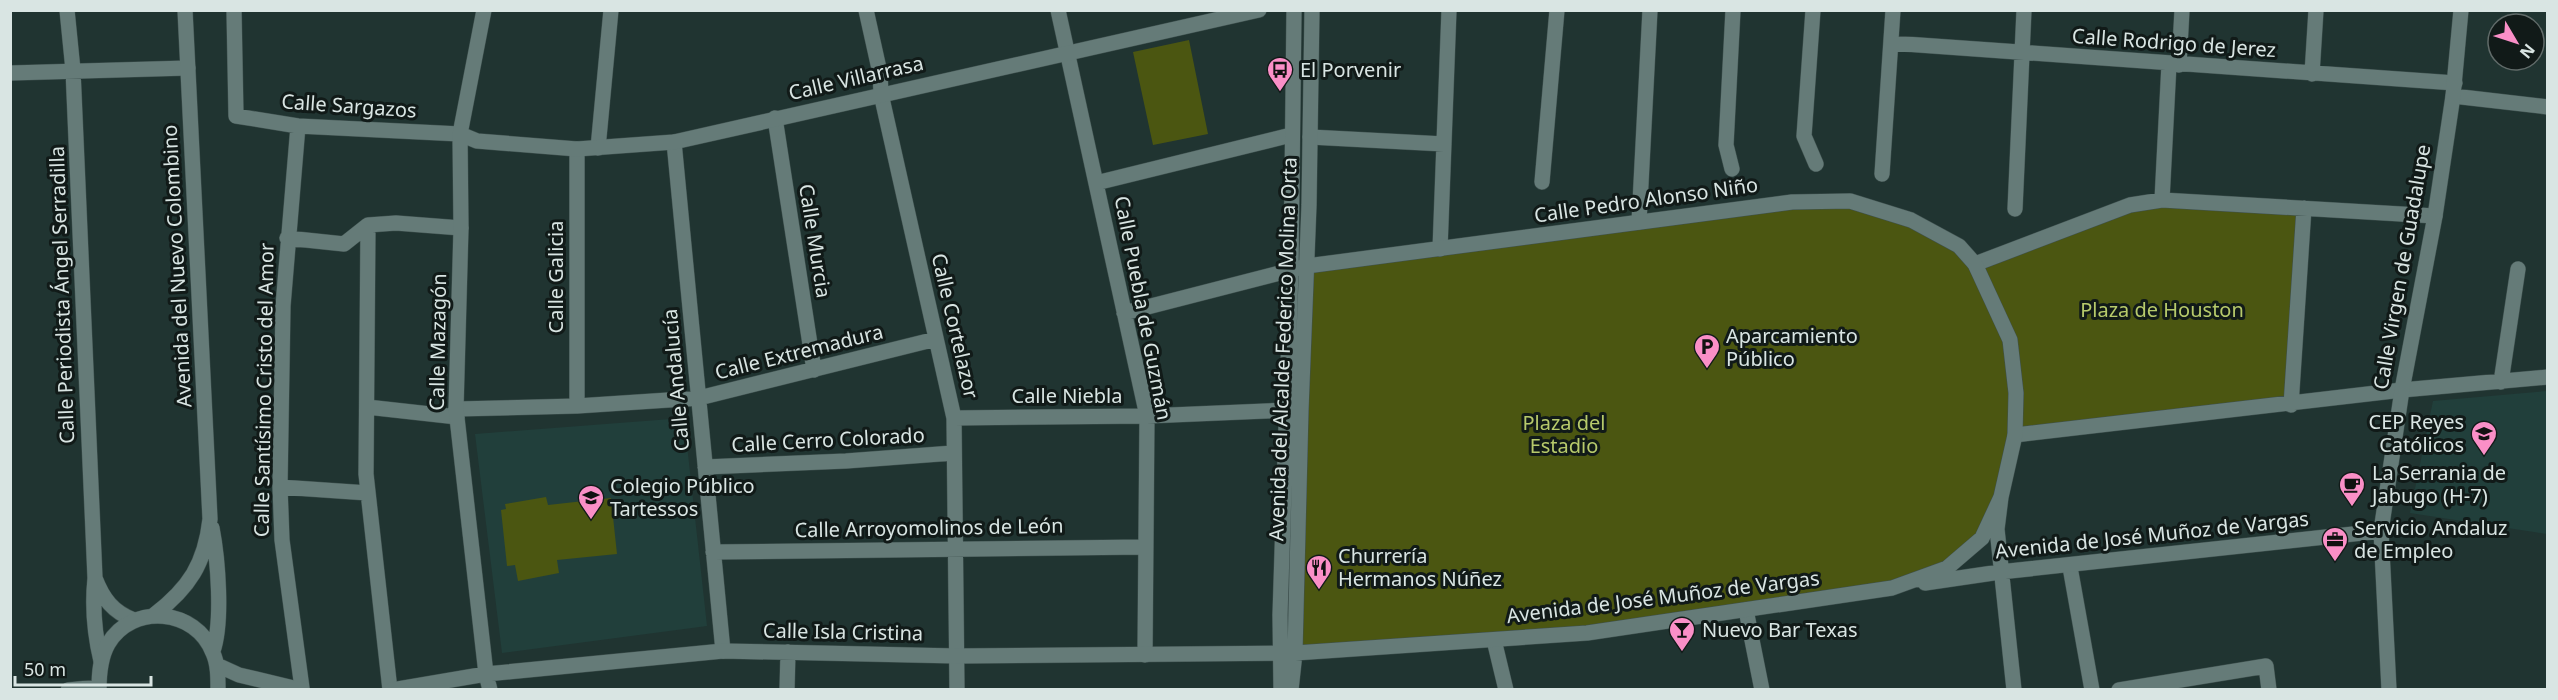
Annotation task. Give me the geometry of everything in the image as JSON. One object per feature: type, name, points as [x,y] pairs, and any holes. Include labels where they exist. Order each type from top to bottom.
[{"type":"street","name":"Calle Periodista Ángel Serradilla","points":[[67,10],[73,70],[95,578],[92,604],[94,634],[101,661]]},
{"type":"street","name":"Avenida del Nuevo Colombino","points":[[185,10],[210,519],[216,549],[218,637],[215,658],[218,690]]},
{"type":"street","name":"Calle Sargazos","points":[[234,10],[236,116],[298,126],[460,134]]},
{"type":"street","name":"Calle Mazagón","points":[[484,10],[460,134],[461,228],[457,413],[486,674],[490,690]]},
{"type":"street","points":[[598,148],[611,10]]},
{"type":"street","name":"Calle Cortelazor","points":[[866,10],[880,72],[881,94],[954,418],[957,690]]},
{"type":"street","name":"Calle Puebla de Guzmán","points":[[1058,10],[1147,417],[1144,655]]},
{"type":"street","name":"Calle Villarrasa","points":[[460,134],[477,141],[577,149],[674,142],[1259,10]]},
{"type":"street","name":"Avenida del Alcalde Federico Molina Orta","points":[[1292,690],[1288,653],[1280,615],[1288,410],[1294,10]]},
{"type":"street","name":"Avenida del Alcalde Federico Molina Orta","points":[[1281,690],[1288,653],[1307,266],[1312,10]]},
{"type":"street","points":[[1440,249],[1449,10]]},
{"type":"street","points":[[1542,182],[1557,10]]},
{"type":"street","points":[[1639,222],[1650,10]]},
{"type":"street","points":[[1732,169],[1726,145],[1733,10]]},
{"type":"street","points":[[1813,10],[1804,136],[1816,164]]},
{"type":"street","points":[[1882,174],[1893,10]]},
{"type":"street","points":[[2014,209],[2024,10]]},
{"type":"street","points":[[2162,200],[2174,64],[2182,10]]},
{"type":"street","points":[[2312,74],[2316,10]]},
{"type":"street","name":"Calle Virgen de Guadalupe","points":[[2390,690],[2381,531],[2402,390],[2434,216],[2454,90],[2461,10]]},
{"type":"street","name":"Calle Rodrigo de Jerez","points":[[1891,43],[2312,74],[2454,90],[2547,107]]},
{"type":"street","points":[[10,73],[188,68]]},
{"type":"street","name":"Calle Murcia","points":[[775,118],[814,370]]},
{"type":"street","name":"Calle Santísimo Cristo del Amor","points":[[298,126],[283,306],[280,487],[282,540],[302,689]]},
{"type":"street","points":[[1096,183],[1291,135]]},
{"type":"street","points":[[1310,137],[1444,144]]},
{"type":"street","name":"Calle Andalucía","points":[[674,142],[723,651]]},
{"type":"street","name":"Calle Galicia","points":[[577,149],[577,406]]},
{"type":"street","points":[[2014,690],[1997,529],[2001,497],[2015,435],[2016,393],[2010,340],[1975,264],[2130,205],[2162,200],[2434,216]]},
{"type":"street","name":"Calle Pedro Alonso Niño","points":[[1124,313],[1307,266],[1792,202],[1850,201],[1911,220],[1959,246],[1975,264]]},
{"type":"street","points":[[2291,405],[2304,208]]},
{"type":"street","points":[[287,238],[344,244],[368,225],[396,223],[461,228]]},
{"type":"street","points":[[368,225],[366,474],[391,690]]},
{"type":"street","points":[[2501,382],[2518,269]]},
{"type":"street","name":"Calle Extremadura","points":[[367,407],[457,413],[699,398],[936,339]]},
{"type":"street","points":[[2015,435],[2291,405],[2402,390],[2547,377]]},
{"type":"street","name":"Calle Niebla","points":[[954,418],[1147,417],[1288,410]]},
{"type":"street","name":"Calle Cerro Colorado","points":[[705,467],[846,462],[953,453]]},
{"type":"street","points":[[280,487],[368,493]]},
{"type":"street","name":"Avenida de José Muñoz de Vargas","points":[[1892,588],[1947,568],[1982,538],[2001,497]]},
{"type":"street","name":"Avenida del Nuevo Colombino","points":[[154,615],[172,601],[188,583],[200,564],[207,542],[210,519]]},
{"type":"street","name":"Avenida de José Muñoz de Vargas","points":[[1288,653],[1587,633],[2000,572],[2070,567],[2381,531]]},
{"type":"street","name":"Calle Arroyomolinos de León","points":[[713,552],[1145,547]]},
{"type":"street","points":[[2070,567],[2092,690]]},
{"type":"street","name":"Calle Periodista Ángel Serradilla","points":[[95,578],[100,593],[109,605],[121,615],[134,621]]},
{"type":"street","points":[[1746,610],[1762,690]]},
{"type":"street","points":[[68,690],[99,688],[101,661],[113,637],[134,621],[154,615],[182,620],[195,628],[215,658],[240,675],[302,689]]},
{"type":"street","points":[[1494,640],[1506,690]]},
{"type":"street","name":"Calle Isla Cristina","points":[[391,690],[486,674],[723,651],[957,656],[1288,653]]},
{"type":"street","points":[[787,690],[788,652]]},
{"type":"street","points":[[2119,690],[2266,666],[2269,690]]},
{"type":"shaded area","name":"CEP Reyes Católicos","points":[[2547,391],[2547,534],[2410,513],[2433,401]]},
{"type":"shaded area","name":"Colegio Público Tartessos","points":[[684,418],[707,626],[502,653],[475,434]]},
{"type":"green space","points":[[1189,40],[1208,134],[1153,145],[1133,52]]},
{"type":"green space","name":"Plaza del Estadio","points":[[1850,201],[1911,220],[1975,264],[2130,205],[2304,208],[2291,405],[2015,435],[1982,538],[1947,568],[1892,588],[1587,633],[1295,653],[1307,266]]},
{"type":"green space","points":[[546,497],[548,505],[611,498],[617,554],[557,560],[559,573],[518,581],[515,565],[507,566],[501,510],[506,509],[505,504]]},
{"type":"place","name":"El Porvenir","points":[[1280,93]]},
{"type":"place","name":"Aparcamiento Público","points":[[1707,370]]},
{"type":"place","name":"CEP Reyes Católicos","points":[[2484,457]]},
{"type":"place","name":"La Serrania de Jabugo (H-7)","points":[[2352,508]]},
{"type":"place","name":"Colegio Público Tartessos","points":[[591,521]]},
{"type":"place","name":"Servicio Andaluz de Empleo","points":[[2335,563]]},
{"type":"place","name":"Churrería Hermanos Núñez","points":[[1319,591]]},
{"type":"place","name":"Nuevo Bar Texas","points":[[1682,653]]},
{"type":"park label","name":"Plaza de Houston","points":[[2162,310]]}]
